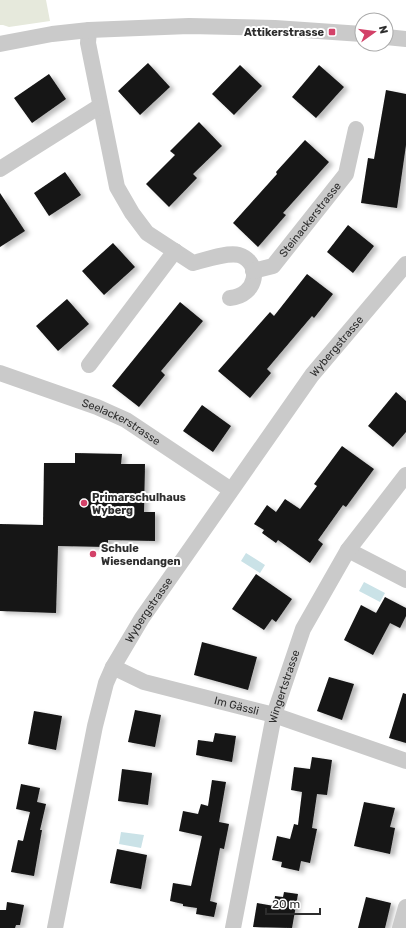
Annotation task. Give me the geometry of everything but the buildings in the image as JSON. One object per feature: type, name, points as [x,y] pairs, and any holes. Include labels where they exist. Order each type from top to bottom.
[{"type":"street","points":[[0,44],[52,34],[89,30],[189,26],[275,28],[354,33]]},
{"type":"street","points":[[89,30],[88,43],[117,187],[132,213],[148,233],[193,263],[232,254],[246,259],[253,271],[254,278],[252,284],[243,294],[230,298]]},
{"type":"street","points":[[394,38],[406,39]]},
{"type":"street","points":[[0,169],[100,106]]},
{"type":"street","name":"Steinackerstrasse","points":[[253,271],[273,266],[346,174],[356,129]]},
{"type":"street","points":[[89,365],[175,251]]},
{"type":"street","name":"Wybergstrasse","points":[[55,928],[95,726],[106,682],[113,667],[142,618],[312,375],[406,264]]},
{"type":"street","name":"Seelackerstrasse","points":[[0,373],[97,407],[126,420],[231,490]]},
{"type":"street","name":"Wingertstrasse","points":[[233,928],[274,715],[303,629],[348,550],[406,475]]},
{"type":"street","points":[[348,550],[406,580]]},
{"type":"street","name":"Im Gässli","points":[[113,667],[144,682],[274,715],[406,762]]},
{"type":"street","points":[[400,928],[406,907]]},
{"type":"shaded area","points":[[0,0],[46,0],[50,21],[9,27],[0,25]]},
{"type":"water","points":[[246,553],[265,565],[260,573],[241,561]]},
{"type":"water","points":[[364,582],[385,593],[380,602],[359,591]]},
{"type":"water","points":[[121,832],[144,835],[141,848],[119,844]]},
{"type":"place","name":"Attikerstrasse","points":[[332,32]]},
{"type":"place","name":"Primarschulhaus Wyberg","points":[[84,503]]},
{"type":"place","name":"Schule Wiesendangen","points":[[93,554]]}]
